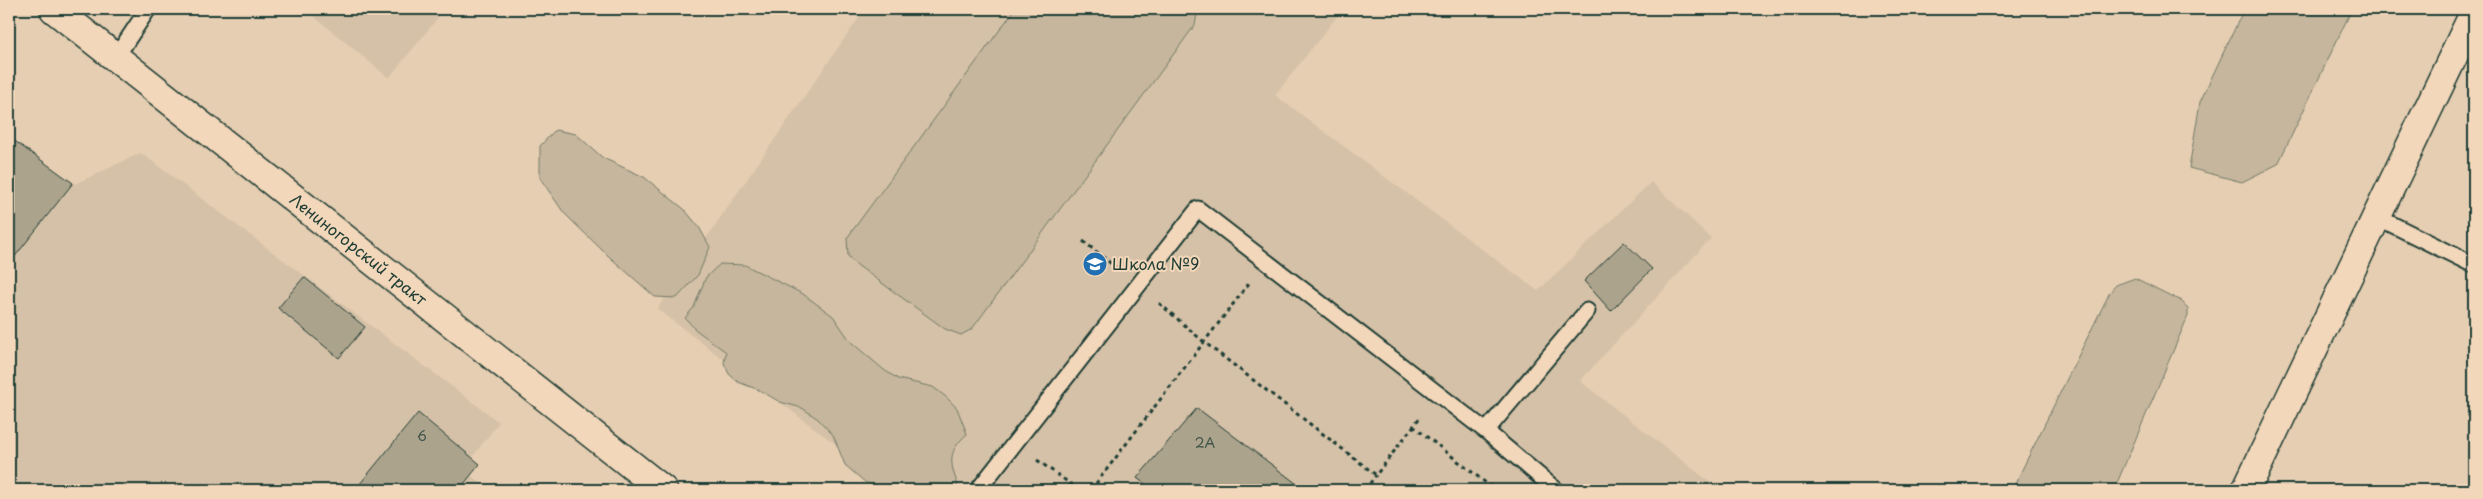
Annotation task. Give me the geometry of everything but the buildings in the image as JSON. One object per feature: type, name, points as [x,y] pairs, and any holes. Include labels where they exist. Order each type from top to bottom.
[{"type":"main road","name":"Лениногорский тракт","points":[[54,9],[663,490]]},
{"type":"main road","points":[[2246,490],[2474,13]]},
{"type":"lane","points":[[116,58],[148,9]]},
{"type":"lane","points":[[978,490],[1198,209],[1486,431],[1556,490]]},
{"type":"lane","points":[[2376,216],[2474,265]]},
{"type":"lane","points":[[1486,431],[1588,310]]},
{"type":"path","points":[[1084,241],[1204,342],[1376,475]]},
{"type":"path","points":[[1091,490],[1266,262]]},
{"type":"path","points":[[1365,490],[1437,394]]},
{"type":"path","points":[[1413,426],[1495,490]]},
{"type":"path","points":[[1015,443],[1079,490]]},
{"type":"shaded area","points":[[305,9],[445,9],[389,78]]},
{"type":"shaded area","name":"Школа №9","points":[[865,9],[1343,9],[1275,95],[1538,291],[1651,182],[1711,238],[1580,381],[1720,490],[896,490],[657,309]]},
{"type":"shaded area","points":[[1015,9],[1198,9],[1195,25],[972,329],[961,335],[945,329],[853,262],[848,256],[847,238]]},
{"type":"shaded area","points":[[2244,9],[2352,9],[2278,164],[2242,182],[2189,168],[2200,102]]},
{"type":"shaded area","points":[[555,130],[576,134],[603,158],[644,177],[684,209],[699,227],[710,247],[698,275],[677,298],[655,297],[604,252],[564,213],[540,178],[540,146]]},
{"type":"shaded area","points":[[9,136],[75,184],[141,153],[499,422],[473,456],[470,475],[490,490],[9,490]]},
{"type":"shaded area","points":[[720,264],[745,265],[803,294],[833,316],[851,342],[884,370],[898,379],[933,387],[946,397],[957,408],[967,434],[956,446],[952,457],[953,470],[958,485],[953,490],[918,490],[899,484],[878,485],[866,483],[845,465],[833,435],[818,419],[802,408],[780,402],[759,390],[738,382],[729,374],[724,363],[726,352],[696,330],[685,318],[694,307],[706,277]]},
{"type":"shaded area","points":[[2135,278],[2181,301],[2188,308],[2188,316],[2114,490],[2012,490],[2110,292],[2116,285]]},
{"type":"place","name":"Школа №9","points":[[1095,264]]}]
